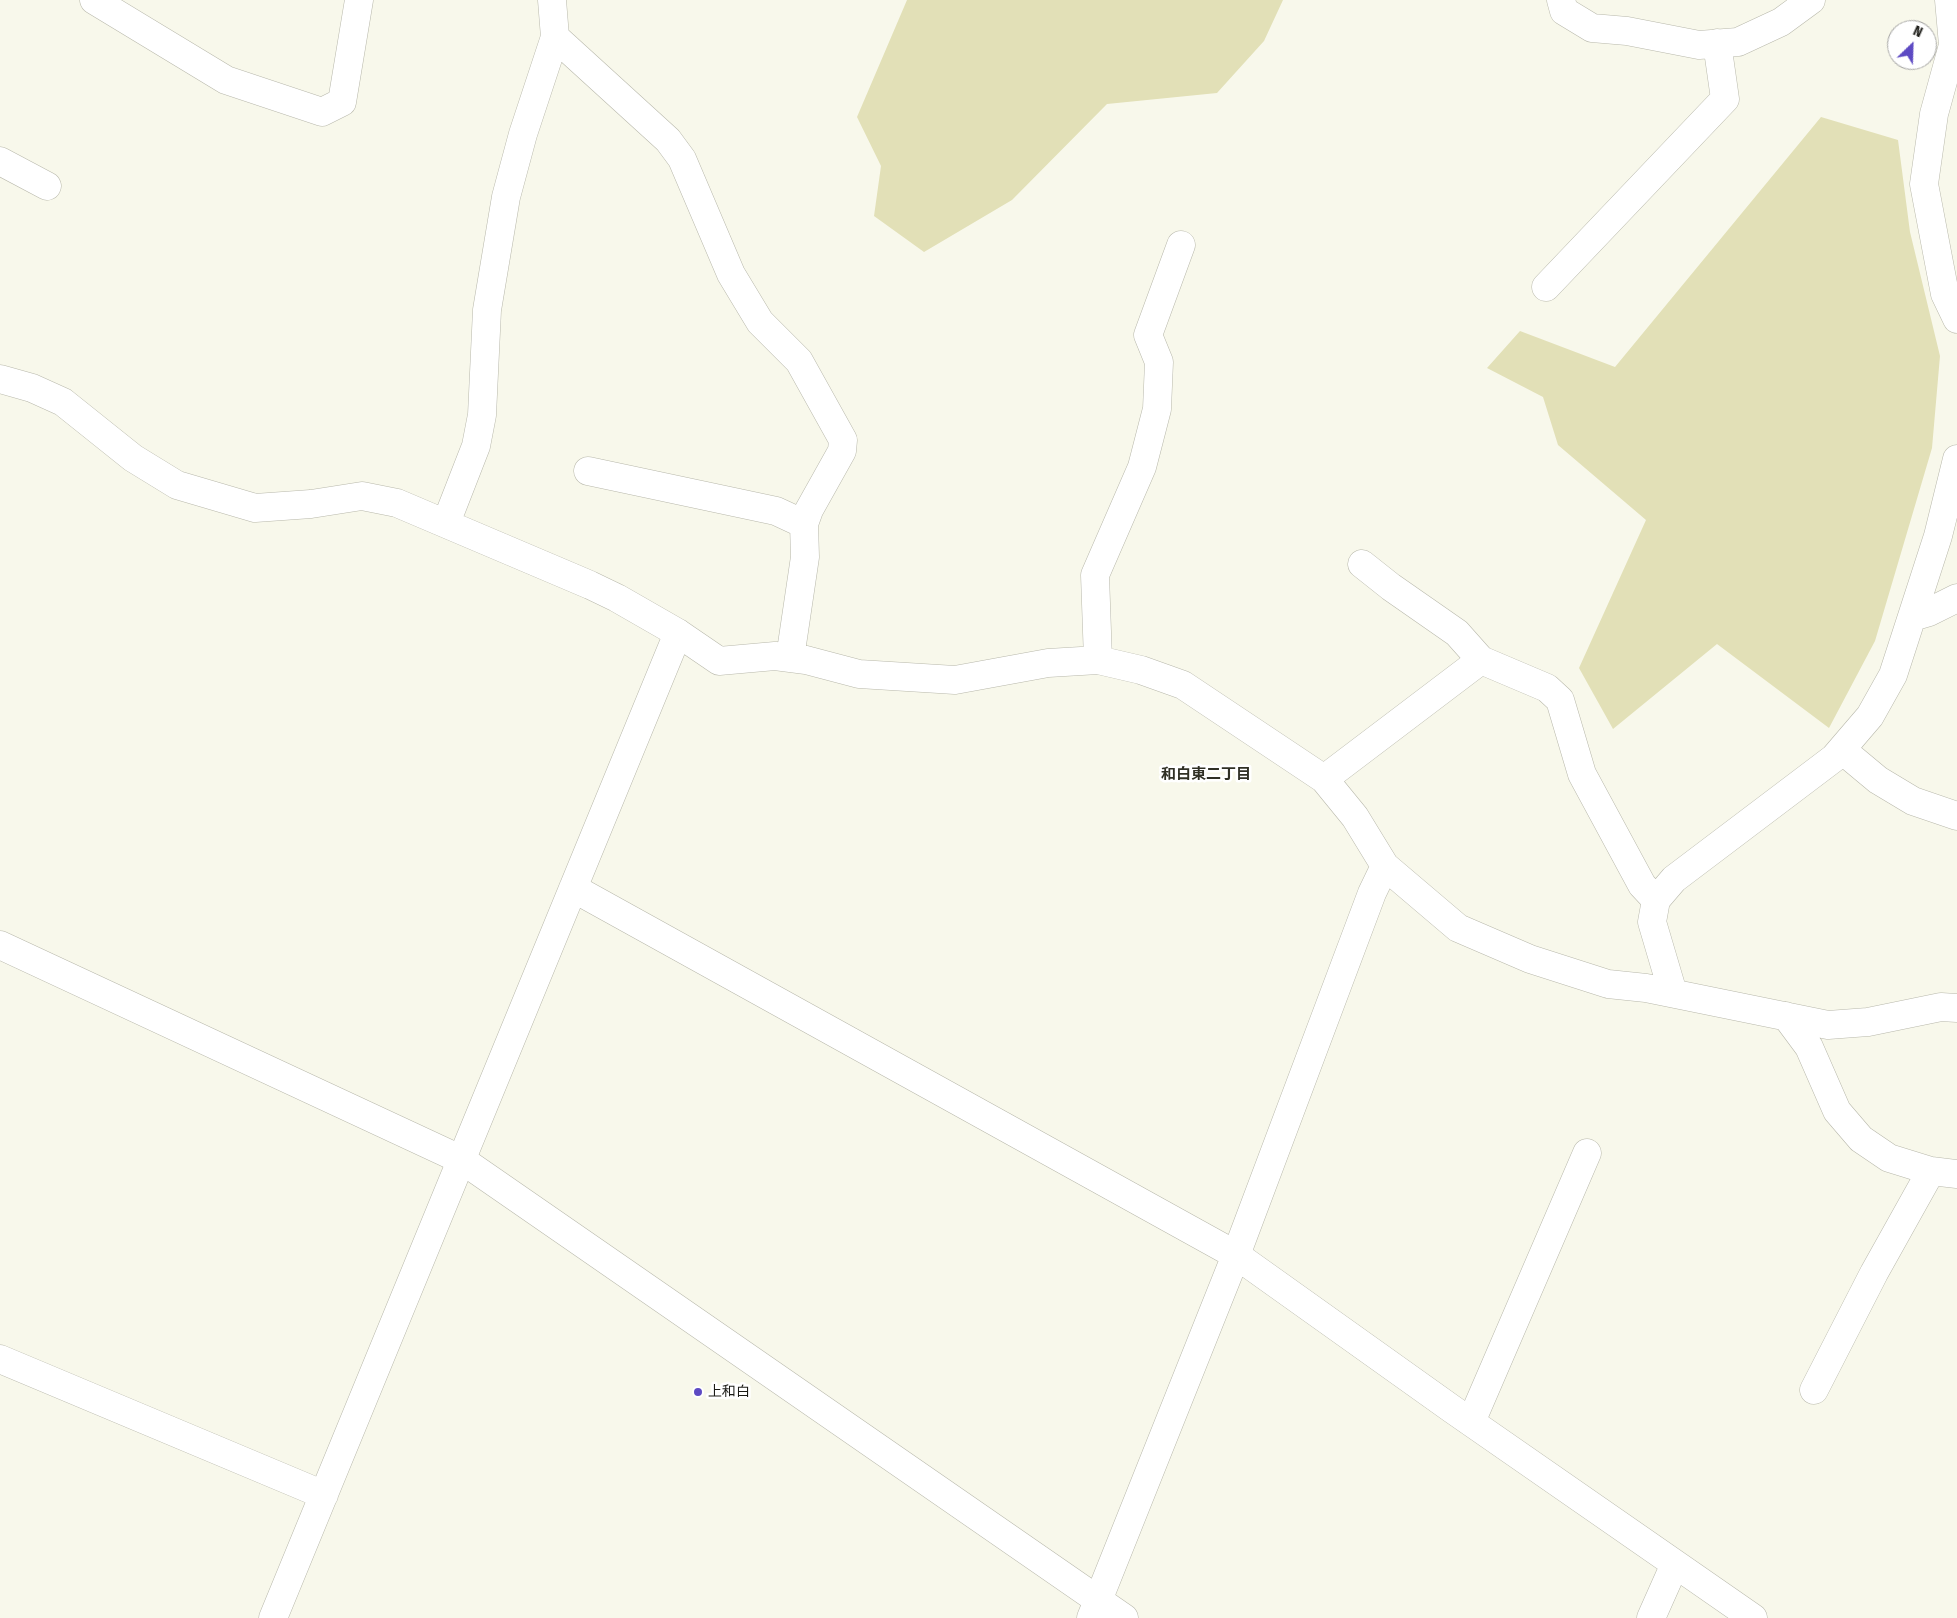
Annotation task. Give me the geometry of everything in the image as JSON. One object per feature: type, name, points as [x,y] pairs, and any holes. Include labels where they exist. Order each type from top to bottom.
[{"type":"street","points":[[94,0],[226,80],[322,112],[342,102],[359,0]]},
{"type":"street","points":[[446,523],[476,446],[482,415],[487,310],[506,197],[523,134],[555,37],[552,0]]},
{"type":"street","points":[[1561,0],[1564,11],[1592,28],[1627,30],[1699,45],[1738,42],[1781,22],[1811,0]]},
{"type":"street","points":[[1949,0],[1953,63],[1934,114],[1924,184],[1945,294],[1957,319]]},
{"type":"street","points":[[555,37],[668,140],[682,159],[731,274],[760,322],[800,361],[844,440],[842,451],[809,510],[804,524],[805,557],[790,658]]},
{"type":"street","points":[[1546,287],[1726,99],[1717,43]]},
{"type":"street","points":[[0,161],[47,186]]},
{"type":"street","points":[[1098,660],[1095,575],[1145,457],[1157,409],[1159,362],[1148,335],[1181,245]]},
{"type":"street","points":[[0,379],[32,388],[63,402],[133,458],[176,484],[255,508],[311,504],[362,496],[397,503],[590,585],[678,633],[719,660],[775,656],[859,674],[955,680],[1048,664],[1098,660],[1141,670],[1183,685],[1324,778],[1356,817],[1385,866],[1458,928],[1530,959],[1608,984],[1673,993],[1828,1025],[1868,1022],[1942,1007],[1957,1008]]},
{"type":"street","points":[[1673,993],[1652,922],[1656,900],[1674,879],[1834,758],[1870,716],[1893,675],[1938,536],[1957,459]]},
{"type":"street","points":[[588,471],[776,511],[804,524]]},
{"type":"street","points":[[1362,564],[1391,587],[1457,633],[1481,660],[1547,688],[1560,700],[1582,774],[1642,885],[1656,900]]},
{"type":"street","points":[[1912,617],[1929,612],[1957,598]]},
{"type":"street","points":[[273,1618],[678,633]]},
{"type":"street","points":[[1324,778],[1481,660]]},
{"type":"street","points":[[1842,750],[1878,780],[1913,801],[1957,816]]},
{"type":"street","points":[[1095,1609],[1236,1255],[1372,893],[1385,866]]},
{"type":"street","points":[[574,888],[1236,1255],[1470,1422],[1753,1618]]},
{"type":"street","points":[[0,945],[462,1160],[1095,1609],[1124,1618]]},
{"type":"street","points":[[1786,1016],[1810,1047],[1837,1111],[1861,1139],[1889,1158],[1944,1172],[1874,1273],[1814,1390]]},
{"type":"street","points":[[1470,1422],[1587,1153]]},
{"type":"street","points":[[0,1359],[324,1496]]},
{"type":"street","points":[[1651,1618],[1675,1564]]},
{"type":"shaded area","points":[[907,0],[1283,0],[1264,41],[1217,93],[1107,104],[1012,200],[924,252],[874,216],[881,166],[857,117]]},
{"type":"shaded area","points":[[1821,117],[1898,140],[1910,232],[1940,356],[1932,448],[1875,641],[1829,728],[1717,644],[1613,729],[1579,668],[1646,520],[1558,445],[1543,397],[1487,368],[1520,331],[1615,367]]},
{"type":"place","name":"上和白","points":[[698,1392]]},
{"type":"district","name":"和白東二丁目","points":[[1206,775]]}]
